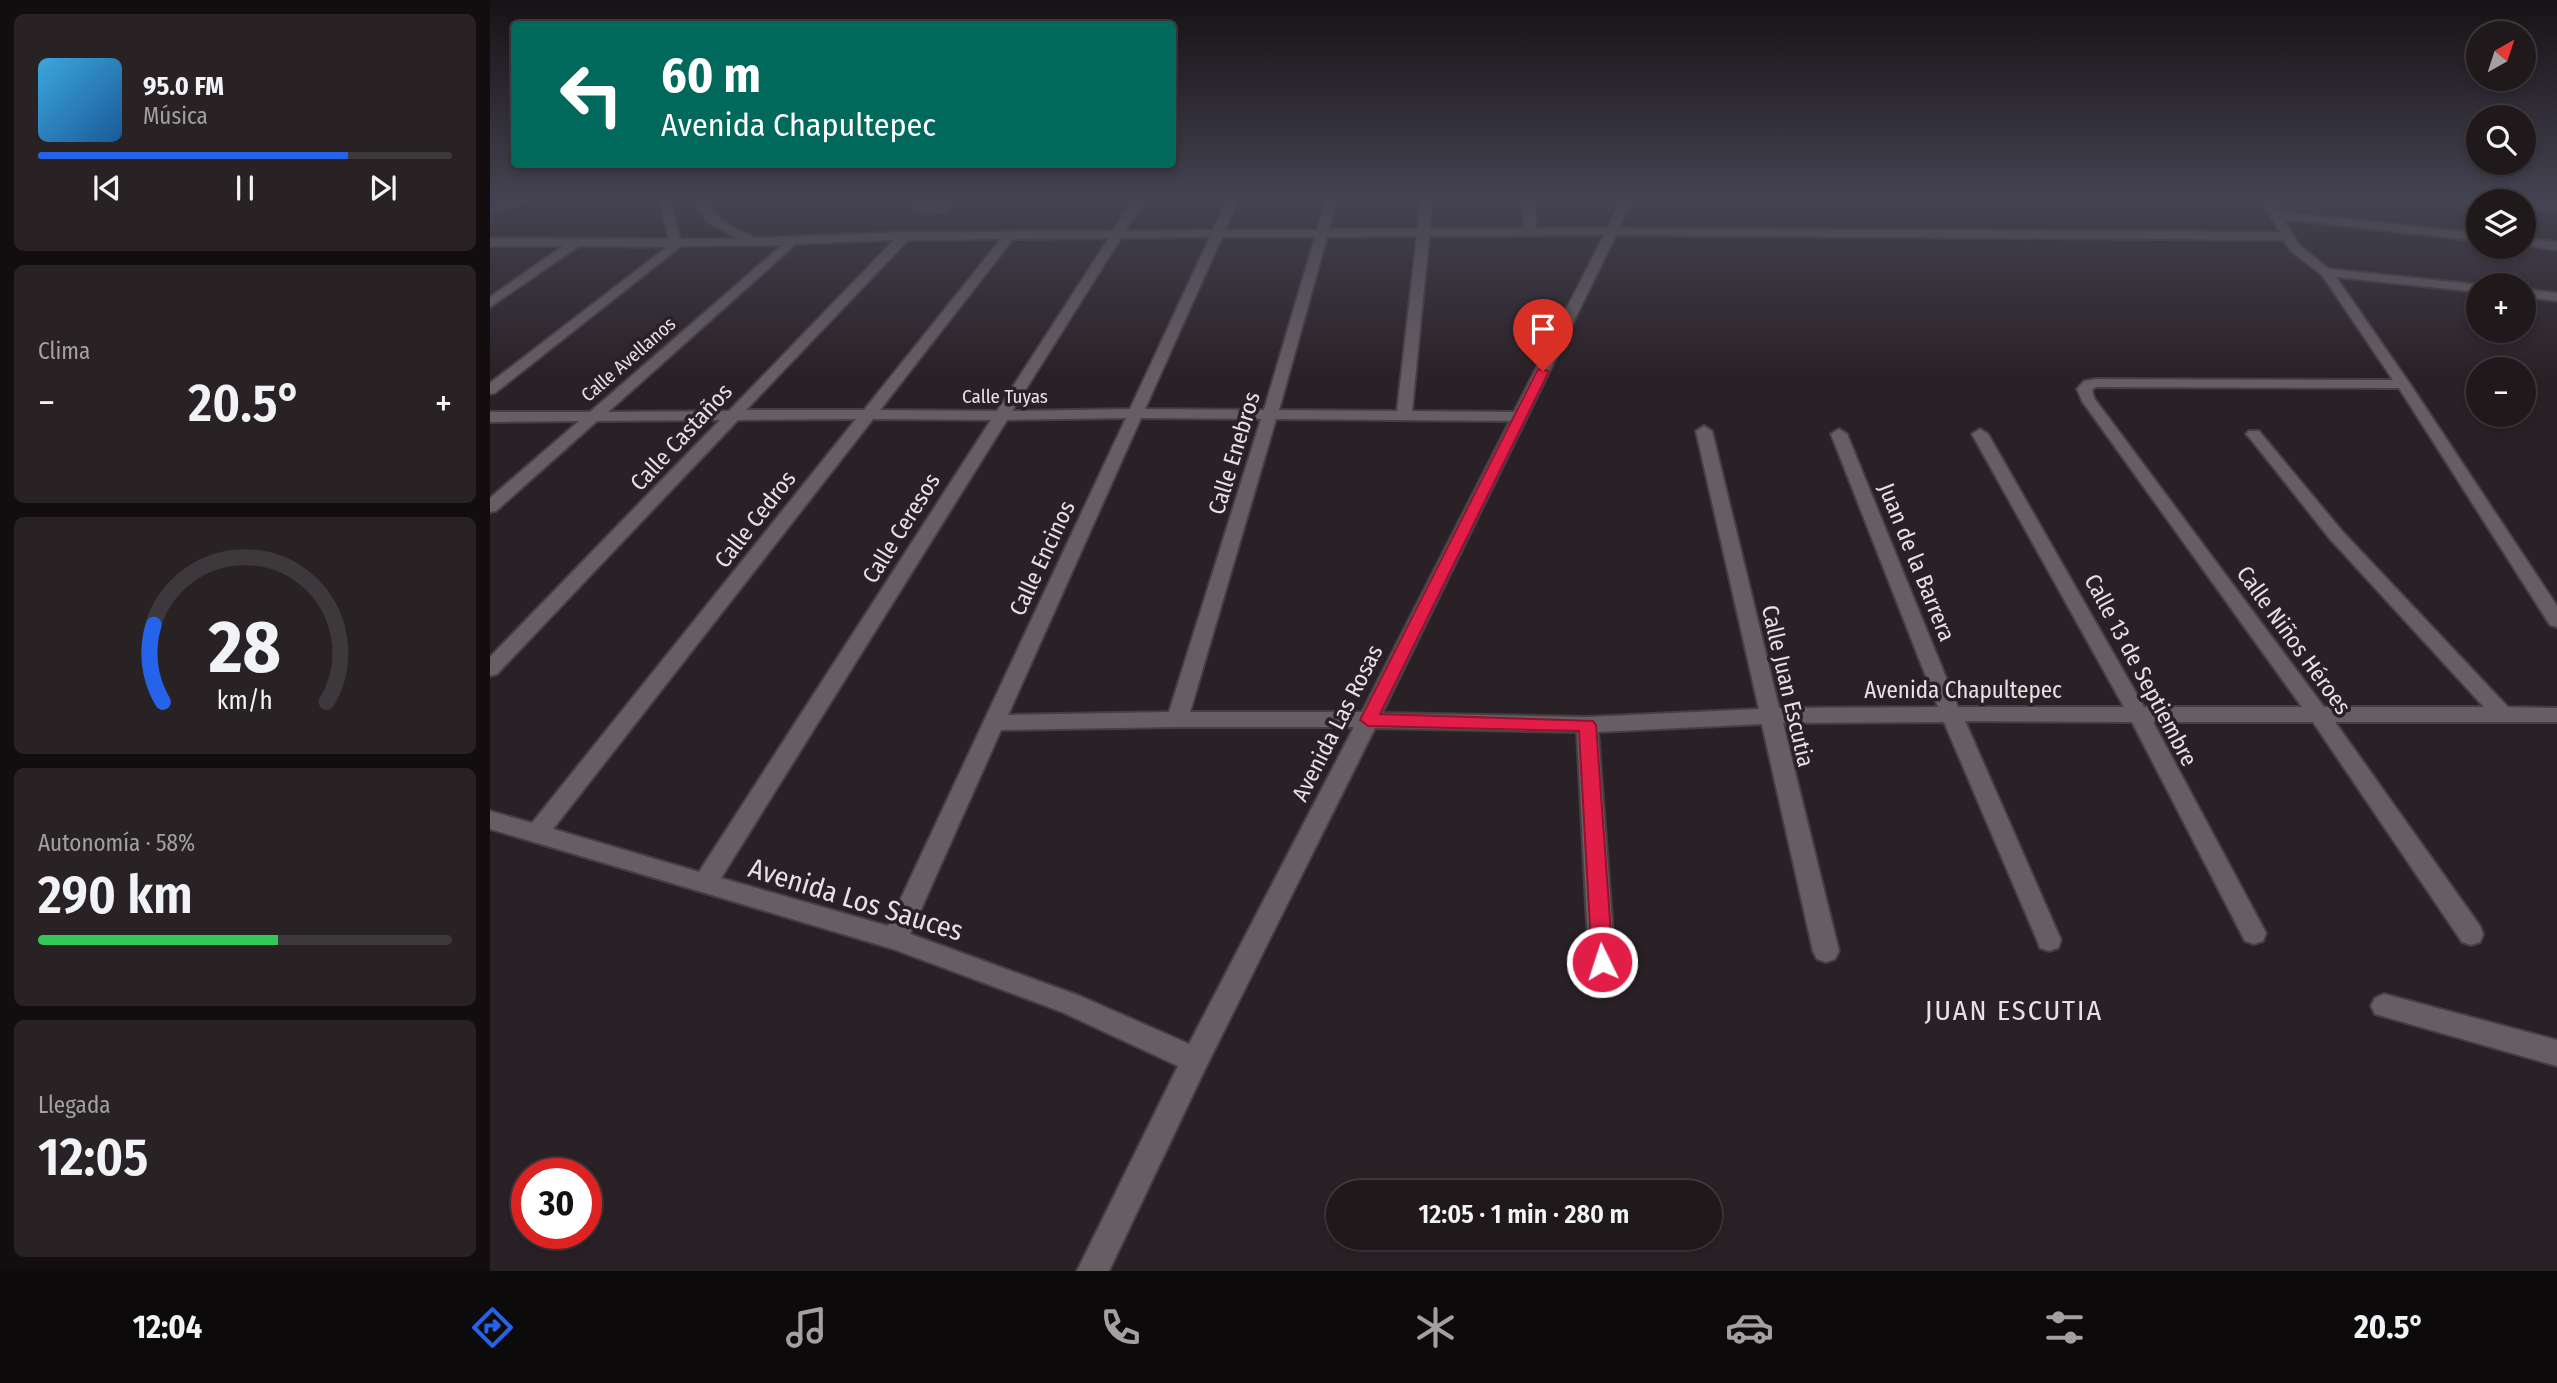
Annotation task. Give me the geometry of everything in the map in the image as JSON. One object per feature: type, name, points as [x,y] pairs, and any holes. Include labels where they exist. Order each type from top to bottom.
[{"type":"street","points":[[490,303],[555,257]]},
{"type":"street","points":[[490,390],[660,257]]},
{"type":"street","name":"Calle Avellanos","points":[[490,507],[774,257]]},
{"type":"street","name":"Calle Castaños","points":[[490,669],[885,257]]},
{"type":"street","name":"Calle Cedros","points":[[537,833],[992,257]]},
{"type":"street","name":"Calle Ceresos","points":[[704,884],[1104,257]]},
{"type":"street","name":"Calle Encinos","points":[[895,939],[1207,257]]},
{"type":"street","name":"Calle Enebros","points":[[1177,719],[1315,257]]},
{"type":"street","points":[[1404,415],[1419,257]]},
{"type":"street","name":"Avenida Las Rosas","points":[[1093,1271],[1195,1060],[1600,257]]},
{"type":"street","points":[[2307,257],[2326,272],[2403,384],[2557,621]]},
{"type":"street","points":[[2326,272],[2466,287]]},
{"type":"street","points":[[2536,294],[2557,297]]},
{"type":"street","name":"Calle Niños Héroes","points":[[2403,384],[2096,383],[2086,386],[2087,398],[2318,715],[2471,934]]},
{"type":"street","name":"Calle Tuyas","points":[[490,417],[869,414],[1001,416],[1137,413],[1520,417]]},
{"type":"street","name":"Calle Juan Escutia","points":[[1704,431],[1826,951]]},
{"type":"street","name":"Juan de la Barrera","points":[[1839,434],[1951,714],[2049,940]]},
{"type":"street","name":"Calle 13 de Septiembre","points":[[1980,434],[2139,715],[2254,933]]},
{"type":"street","points":[[2254,434],[2336,535],[2501,713]]},
{"type":"street","name":"Avenida Chapultepec","points":[[992,723],[1177,719],[1587,725],[1769,716],[1951,714],[2557,715]]},
{"type":"street","points":[[1587,725],[1602,962]]},
{"type":"street","name":"Avenida Los Sauces","points":[[490,820],[895,939],[1071,1004],[1195,1060]]},
{"type":"street","points":[[2384,1006],[2557,1053]]},
{"type":"district","name":"JUAN ESCUTIA","points":[[2014,1010]]},
{"type":"route","points":[[1543,371],[1368,720],[1587,725],[1602,962]]}]
